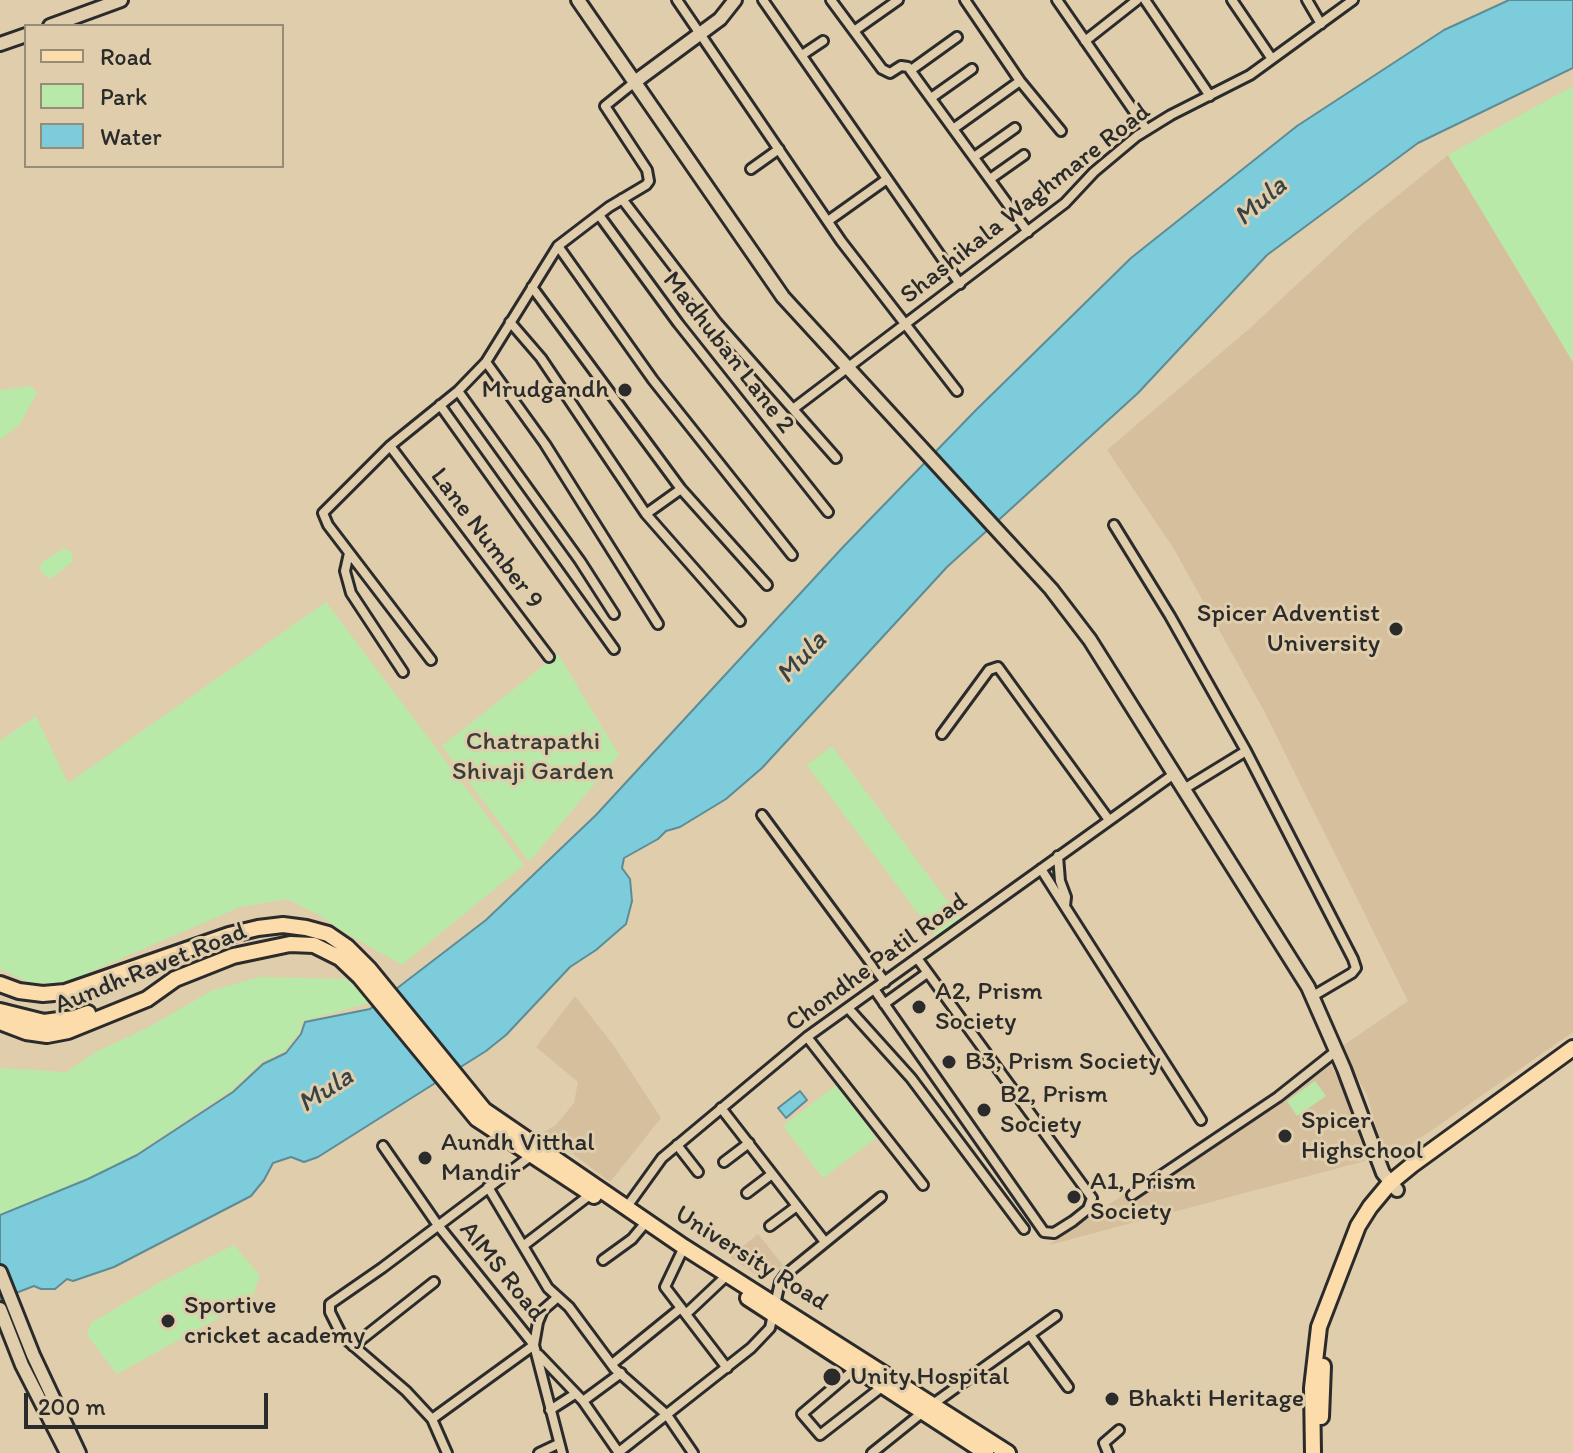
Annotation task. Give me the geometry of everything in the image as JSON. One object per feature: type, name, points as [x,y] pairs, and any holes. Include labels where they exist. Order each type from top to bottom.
[{"type":"main road","name":"Aundh Ravet Road","points":[[0,984],[19,991],[43,994],[65,992],[229,935],[283,925],[328,934],[347,947],[364,973]]},
{"type":"main road","name":"Aundh Ravet Road","points":[[0,1022],[26,1032],[47,1035],[68,1031],[147,999],[175,979],[233,956],[290,944],[314,945],[364,973]]},
{"type":"main road","name":"University Road","points":[[364,973],[469,1103],[477,1119],[536,1151],[626,1208],[722,1280],[775,1310],[883,1386],[928,1408],[986,1453]]},
{"type":"main road","points":[[0,1011],[44,1022],[74,1018],[175,979]]},
{"type":"main road","points":[[1313,1453],[1312,1388],[1324,1328],[1367,1230],[1394,1187],[1485,1110],[1573,1048]]},
{"type":"main road","points":[[1394,1187],[1573,1060]]},
{"type":"main road","name":"University Road","points":[[536,1151],[591,1194],[642,1227],[682,1249],[928,1408],[1008,1453]]},
{"type":"main road","points":[[1323,1453],[1324,1328]]},
{"type":"street","points":[[55,24],[121,0]]},
{"type":"street","points":[[578,0],[766,276],[1051,589],[1081,627],[1313,996],[1383,1173],[1394,1187]]},
{"type":"street","points":[[677,0],[828,221],[957,391]]},
{"type":"street","points":[[431,660],[324,519],[323,513],[390,446],[458,391],[486,362],[558,246],[646,185],[649,175],[605,106],[720,19],[735,0]]},
{"type":"street","points":[[763,0],[960,284]]},
{"type":"street","points":[[831,0],[886,72],[906,66],[911,70],[1028,232]]},
{"type":"street","points":[[854,31],[898,0]]},
{"type":"street","points":[[965,0],[1020,81],[1061,131]]},
{"type":"street","points":[[1057,0],[1147,130]]},
{"type":"street","points":[[1085,41],[1137,0]]},
{"type":"street","points":[[1145,0],[1210,96]]},
{"type":"street","points":[[1232,0],[1272,59]]},
{"type":"street","points":[[1307,0],[1321,24]]},
{"type":"street","name":"Shashikala Waghmare Road","points":[[793,409],[1065,203],[1116,152],[1147,130],[1242,80],[1353,0]]},
{"type":"street","points":[[0,44],[24,36]]},
{"type":"street","points":[[911,70],[957,37]]},
{"type":"street","points":[[802,55],[823,41]]},
{"type":"street","points":[[931,98],[972,69]]},
{"type":"street","points":[[953,129],[1020,81]]},
{"type":"street","points":[[974,157],[1015,128]]},
{"type":"street","points":[[751,169],[779,149]]},
{"type":"street","points":[[990,179],[1024,155]]},
{"type":"street","points":[[828,221],[887,179]]},
{"type":"street","points":[[622,199],[717,323],[836,458]]},
{"type":"street","name":"Madhuban Lane 2","points":[[599,215],[678,323],[828,512]]},
{"type":"street","points":[[558,246],[653,380],[792,555]]},
{"type":"street","points":[[532,287],[681,489],[767,585]]},
{"type":"street","points":[[510,322],[541,358],[646,514],[740,621]]},
{"type":"street","points":[[486,362],[545,444],[658,624]]},
{"type":"street","points":[[458,391],[614,614]]},
{"type":"street","points":[[440,405],[614,649]]},
{"type":"street","name":"Lane Number 9","points":[[390,446],[549,657]]},
{"type":"street","points":[[646,514],[681,489]]},
{"type":"street","points":[[1114,525],[1170,616],[1246,751],[1353,959],[1356,968],[1352,973],[1313,996]]},
{"type":"street","points":[[349,553],[345,571],[351,593],[403,672]]},
{"type":"street","points":[[942,734],[990,669],[998,667],[1109,820]]},
{"type":"street","points":[[1184,789],[1246,751]]},
{"type":"street","name":"Chondhe Patil Road","points":[[626,1208],[662,1158],[807,1037],[1174,774]]},
{"type":"street","points":[[762,815],[885,982]]},
{"type":"street","points":[[1058,856],[1065,907]]},
{"type":"street","points":[[1041,869],[1201,1120]]},
{"type":"street","points":[[874,989],[1044,1232],[1054,1233],[1073,1221],[1088,1209],[1092,1198],[917,958]]},
{"type":"street","points":[[884,1004],[927,973]]},
{"type":"street","points":[[848,1008],[911,1078],[1024,1229]]},
{"type":"street","points":[[807,1037],[923,1185]]},
{"type":"street","points":[[1132,1195],[1278,1097],[1336,1051]]},
{"type":"street","points":[[721,1108],[825,1242]]},
{"type":"street","points":[[724,1162],[749,1143]]},
{"type":"street","points":[[677,1145],[698,1172]]},
{"type":"street","points":[[383,1146],[437,1224],[382,1268],[332,1301],[330,1312],[342,1336],[406,1391],[432,1419],[447,1453]]},
{"type":"street","name":"AIMS Road","points":[[536,1151],[437,1224],[535,1348],[560,1448]]},
{"type":"street","points":[[747,1193],[772,1174]]},
{"type":"street","points":[[488,1187],[548,1288],[569,1307],[612,1364],[667,1415],[693,1453]]},
{"type":"street","points":[[523,1246],[591,1194]]},
{"type":"street","points":[[558,1297],[543,1310],[538,1322],[535,1348],[583,1401],[619,1452],[727,1368],[767,1332],[780,1282],[785,1275],[881,1197]]},
{"type":"street","points":[[770,1226],[797,1206]]},
{"type":"street","points":[[603,1260],[632,1239],[642,1227]]},
{"type":"street","points":[[682,1249],[665,1287],[727,1368]]},
{"type":"street","points":[[0,1272],[74,1452]]},
{"type":"street","points":[[612,1364],[722,1280]]},
{"type":"street","points":[[353,1346],[434,1282]]},
{"type":"street","points":[[0,1309],[22,1365],[74,1452]]},
{"type":"street","points":[[872,1453],[928,1408],[1056,1316]]},
{"type":"street","points":[[1030,1335],[1068,1387]]},
{"type":"street","points":[[432,1419],[535,1348]]},
{"type":"street","points":[[856,1368],[802,1414],[820,1435],[883,1386]]},
{"type":"street","points":[[583,1401],[621,1373]]},
{"type":"street","points":[[550,1410],[575,1394]]},
{"type":"street","points":[[1108,1453],[1104,1443],[1119,1430]]},
{"type":"street","points":[[539,1453],[560,1448]]},
{"type":"shaded area","name":"Spicer Adventist University","points":[[1448,155],[1573,362],[1573,1032],[1387,1164],[1367,1095],[1341,1047],[1408,1001],[1263,709],[1174,549],[1107,450],[1249,329],[1360,226]]},
{"type":"shaded area","points":[[575,996],[614,1046],[661,1118],[610,1182],[544,1132],[556,1125],[574,1103],[578,1082],[536,1047]]},
{"type":"shaded area","name":"Spicer Highschool","points":[[1327,1057],[1354,1112],[1365,1161],[1049,1245]]},
{"type":"shaded area","points":[[758,1234],[783,1265],[764,1280],[730,1257]]},
{"type":"green space","points":[[1573,86],[1573,362],[1448,155]]},
{"type":"green space","points":[[31,386],[37,393],[20,424],[0,440],[0,390]]},
{"type":"green space","points":[[65,548],[72,553],[73,561],[48,578],[40,570],[42,562]]},
{"type":"green space","points":[[326,602],[524,865],[402,965],[287,899],[240,907],[67,982],[33,984],[0,969],[0,741],[36,716],[68,783]]},
{"type":"green space","name":"Chatrapathi Shivaji Garden","points":[[558,654],[619,755],[529,862],[442,746]]},
{"type":"green space","points":[[832,746],[960,918],[935,936],[807,765]]},
{"type":"green space","points":[[259,977],[346,979],[369,1003],[303,1021],[299,1033],[285,1051],[262,1062],[232,1090],[136,1154],[88,1179],[0,1214],[0,1068],[66,1072],[96,1052],[149,1027],[211,991]]},
{"type":"green space","points":[[1315,1081],[1326,1096],[1297,1116],[1287,1101]]},
{"type":"green space","points":[[836,1085],[876,1138],[823,1178],[783,1126]]},
{"type":"green space","points":[[234,1245],[260,1276],[251,1300],[117,1374],[87,1335],[91,1323],[162,1281]]},
{"type":"water","name":"Mula","points":[[1509,0],[1573,0],[1573,68],[1418,143],[1267,255],[1138,393],[947,567],[762,768],[726,799],[624,858],[622,868],[630,879],[632,901],[626,924],[570,967],[506,1035],[486,1051],[318,1157],[304,1162],[291,1157],[273,1163],[251,1196],[114,1267],[73,1281],[67,1279],[55,1289],[34,1286],[0,1299],[0,1215],[137,1155],[233,1092],[263,1064],[286,1053],[301,1034],[305,1022],[370,1009],[486,920],[596,815],[844,546],[976,410],[1131,258],[1297,126],[1444,30]]},
{"type":"water","points":[[800,1091],[807,1100],[786,1118],[778,1108]]},
{"type":"place","name":"Mrudgandh","points":[[625,390]]},
{"type":"place","name":"Spicer Adventist University","points":[[1396,629]]},
{"type":"place","name":"A2, Prism Society","points":[[919,1007]]},
{"type":"place","name":"B3, Prism Society","points":[[949,1062]]},
{"type":"place","name":"B2, Prism Society","points":[[984,1110]]},
{"type":"place","name":"Spicer Highschool","points":[[1285,1136]]},
{"type":"place","name":"Aundh Vitthal Mandir","points":[[425,1158]]},
{"type":"place","name":"A1, Prism Society","points":[[1074,1197]]},
{"type":"place","name":"Sportive cricket academy","points":[[168,1321]]},
{"type":"place","name":"Unity Hospital","points":[[832,1377]]},
{"type":"place","name":"Bhakti Heritage","points":[[1112,1399]]}]
